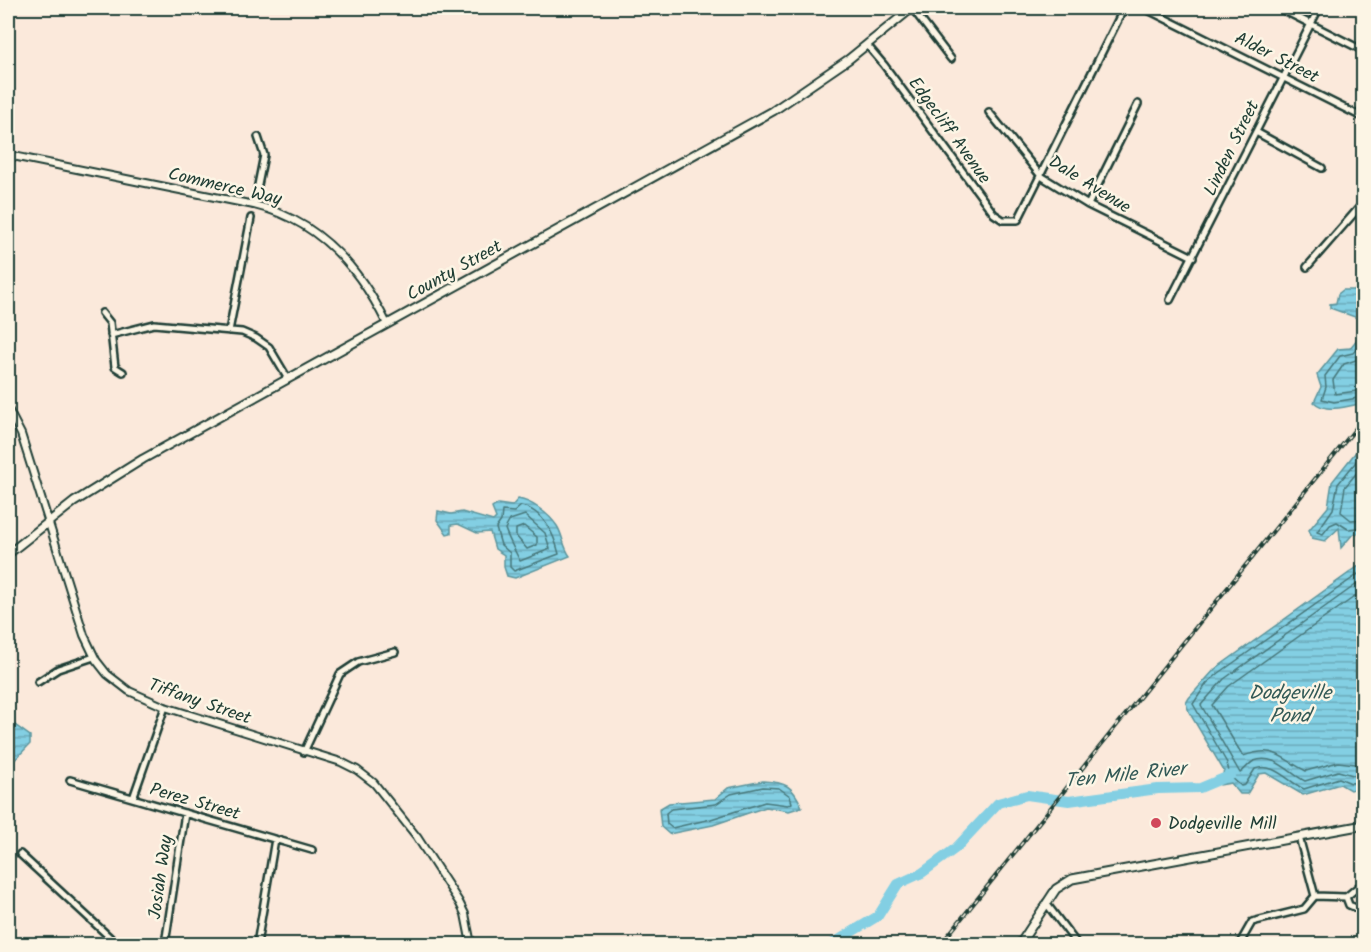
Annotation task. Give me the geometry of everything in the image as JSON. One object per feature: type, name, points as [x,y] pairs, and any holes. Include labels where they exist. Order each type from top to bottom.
[{"type":"main road","name":"County Street","points":[[8,554],[74,502],[133,465],[741,129],[816,83],[912,8]]},
{"type":"main road","points":[[1020,945],[1056,889],[1072,879],[1364,825]]},
{"type":"street","points":[[912,8],[951,59]]},
{"type":"street","points":[[1041,176],[1124,8]]},
{"type":"street","name":"Alder Street","points":[[1144,8],[1364,118]]},
{"type":"street","points":[[1279,8],[1364,51]]},
{"type":"street","name":"Linden Street","points":[[1170,300],[1318,8]]},
{"type":"street","name":"Edgecliff Avenue","points":[[867,45],[994,214],[1003,220],[1015,221],[1041,176]]},
{"type":"street","points":[[1088,206],[1138,104]]},
{"type":"street","name":"Dale Avenue","points":[[990,112],[1041,176],[1088,206],[1193,257]]},
{"type":"street","points":[[1256,132],[1322,168]]},
{"type":"street","points":[[254,205],[264,154],[258,137]]},
{"type":"street","name":"Commerce Way","points":[[8,155],[254,205],[304,224],[334,247],[368,287],[387,324]]},
{"type":"street","points":[[1307,267],[1364,202]]},
{"type":"street","points":[[229,331],[251,218]]},
{"type":"street","points":[[102,313],[109,320],[114,364],[123,372]]},
{"type":"street","points":[[111,335],[154,324],[229,331],[256,338],[269,347],[288,379]]},
{"type":"street","name":"Tiffany Street","points":[[8,409],[21,434],[47,522],[94,657],[120,686],[165,707],[353,767],[374,783],[417,837],[454,893],[465,914],[471,945]]},
{"type":"street","points":[[304,752],[340,674],[358,662],[395,652]]},
{"type":"street","points":[[38,682],[58,669],[94,657]]},
{"type":"street","points":[[133,798],[165,707]]},
{"type":"street","name":"Perez Street","points":[[70,780],[312,850]]},
{"type":"street","name":"Josiah Way","points":[[165,945],[185,813]]},
{"type":"street","points":[[1299,837],[1315,896]]},
{"type":"street","points":[[257,945],[274,839]]},
{"type":"street","points":[[20,854],[117,945]]},
{"type":"street","points":[[1315,896],[1346,897],[1359,887],[1364,889]]},
{"type":"street","points":[[1240,943],[1252,922],[1304,909],[1315,896]]},
{"type":"street","points":[[1346,897],[1349,905],[1356,908],[1364,906]]},
{"type":"street","points":[[1046,903],[1077,945]]},
{"type":"water","points":[[1343,290],[1363,293],[1363,320],[1330,308],[1330,304],[1336,303],[1338,294]]},
{"type":"water","points":[[1363,332],[1363,403],[1338,408],[1319,406],[1314,402],[1321,387],[1317,375],[1338,349],[1350,348]]},
{"type":"water","points":[[1363,443],[1363,533],[1353,534],[1341,548],[1339,528],[1325,541],[1312,538],[1309,530],[1328,507],[1332,482]]},
{"type":"water","points":[[518,499],[534,505],[554,521],[570,556],[515,578],[507,576],[504,555],[495,549],[490,532],[477,533],[458,524],[451,525],[451,533],[447,534],[437,520],[438,511],[451,514],[462,512],[493,521],[496,518],[492,508],[498,504],[512,506]]},
{"type":"water","name":"Dodgeville Pond","points":[[1363,563],[1363,787],[1350,790],[1340,784],[1303,795],[1266,773],[1259,774],[1247,794],[1240,794],[1231,783],[1220,785],[1216,778],[1222,776],[1224,771],[1189,712],[1186,703],[1189,698],[1215,669]]},
{"type":"water","points":[[8,720],[30,736],[30,744],[8,767]]},
{"type":"water","points":[[763,781],[788,786],[802,807],[789,811],[766,807],[713,825],[669,834],[661,827],[659,809],[669,803],[715,799],[728,788]]},
{"type":"waterway","name":"Ten Mile River","points":[[832,944],[878,916],[898,884],[922,873],[956,848],[998,803],[1027,795],[1069,801],[1158,789],[1200,788],[1231,775]]},
{"type":"railway","points":[[941,944],[1364,418]]},
{"type":"place","name":"Dodgeville Mill","points":[[1156,823]]}]
